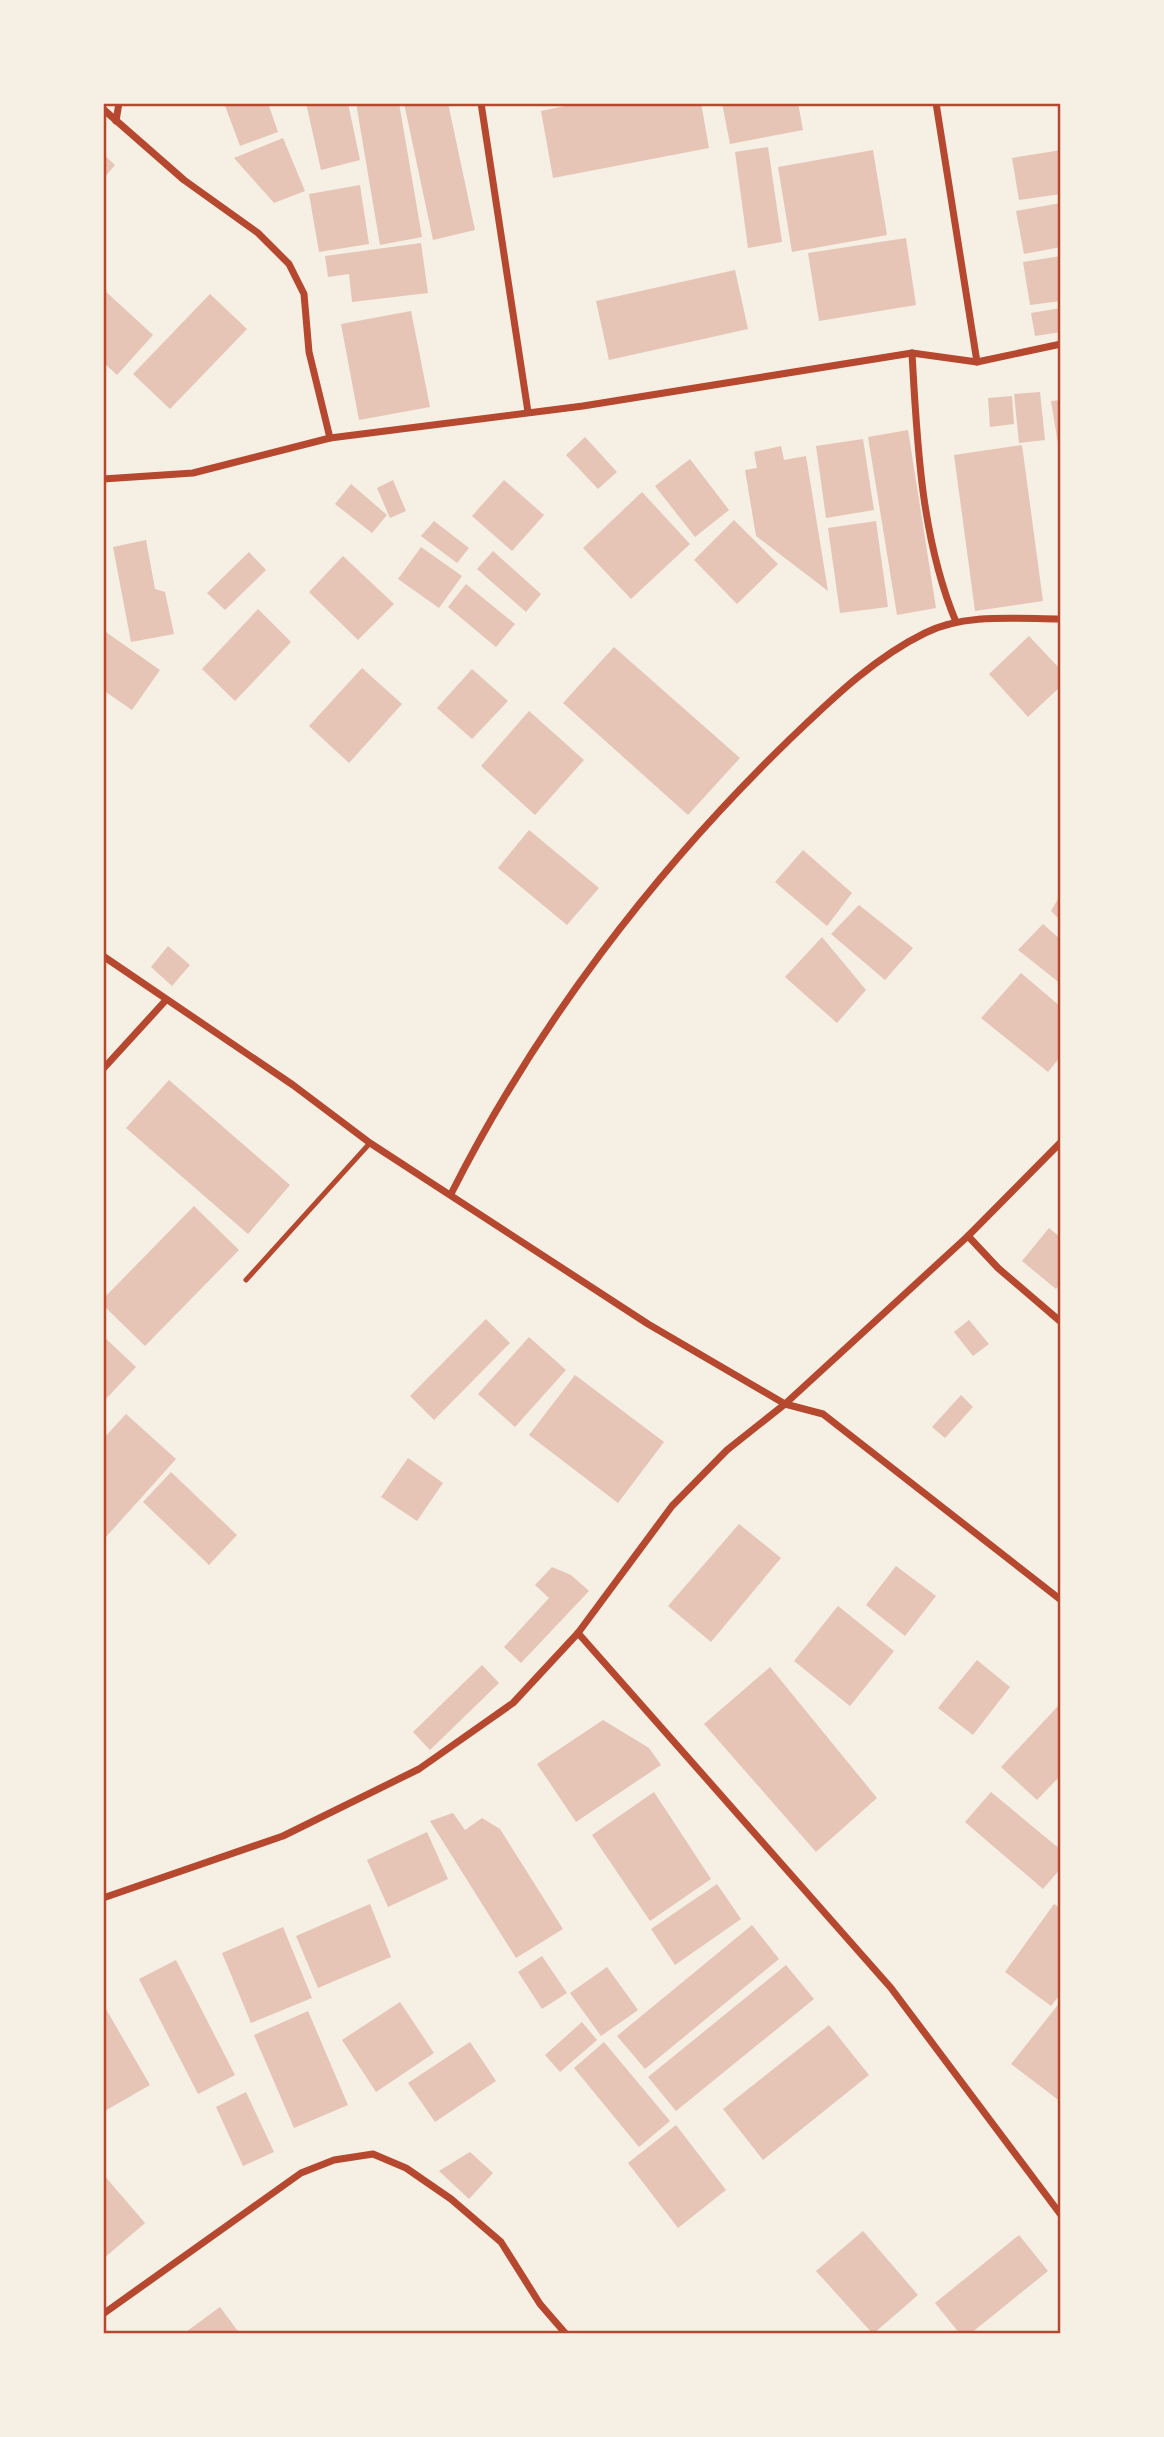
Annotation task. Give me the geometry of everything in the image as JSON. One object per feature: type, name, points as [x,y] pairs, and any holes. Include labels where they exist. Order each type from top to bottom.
[{"type":"street","points":[[116,121],[119,103]]},
{"type":"street","points":[[481,103],[528,412]]},
{"type":"street","points":[[936,103],[977,362]]},
{"type":"street","points":[[103,109],[184,180],[258,233],[289,264],[304,294],[309,352],[330,438]]},
{"type":"street","points":[[103,480],[193,474],[330,438],[528,412],[912,353],[977,362],[1061,344]]},
{"type":"street","points":[[912,353],[923,486],[940,582],[956,622]]},
{"type":"street","points":[[451,1194],[486,1125],[566,1002],[669,868],[757,772],[854,677],[925,633],[956,622],[1061,619]]},
{"type":"street","points":[[103,956],[293,1085],[370,1143],[648,1324],[785,1404],[823,1414],[1061,1600]]},
{"type":"street","points":[[103,1069],[166,1000]]},
{"type":"street","points":[[103,1898],[283,1836],[419,1769],[513,1703],[578,1633],[672,1506],[727,1450],[785,1404],[968,1236],[1061,1142]]},
{"type":"street","points":[[968,1236],[998,1268],[1061,1322]]},
{"type":"street","points":[[578,1633],[891,1988],[1061,2215]]},
{"type":"street","points":[[103,2314],[301,2173],[334,2160],[373,2154],[407,2168],[451,2199],[500,2242],[540,2304],[566,2334]]},
{"type":"lane","points":[[246,1280],[370,1143]]},
{"type":"building","points":[[224,103],[268,103],[278,132],[240,146]]},
{"type":"building","points":[[306,103],[348,103],[360,160],[321,170]]},
{"type":"building","points":[[356,103],[399,103],[422,237],[380,245]]},
{"type":"building","points":[[404,103],[448,103],[475,230],[433,240]]},
{"type":"building","points":[[579,103],[701,103],[709,148],[553,178],[541,111]]},
{"type":"building","points":[[722,103],[798,103],[803,130],[730,144]]},
{"type":"building","points":[[283,138],[305,191],[274,203],[234,158]]},
{"type":"building","points":[[768,147],[782,242],[748,248],[735,152]]},
{"type":"building","points":[[873,150],[887,235],[792,252],[778,167]]},
{"type":"building","points":[[1061,150],[1061,194],[1019,200],[1012,158]]},
{"type":"building","points":[[103,154],[115,165],[103,179]]},
{"type":"building","points":[[360,185],[369,244],[319,252],[309,194]]},
{"type":"building","points":[[1061,203],[1061,247],[1024,254],[1016,211]]},
{"type":"building","points":[[906,238],[916,305],[819,321],[808,253]]},
{"type":"building","points":[[421,243],[428,293],[352,302],[349,274],[328,277],[325,256]]},
{"type":"building","points":[[1061,256],[1061,301],[1030,305],[1023,262]]},
{"type":"building","points":[[735,270],[748,329],[609,360],[596,301]]},
{"type":"building","points":[[103,289],[153,335],[117,375],[103,362]]},
{"type":"building","points":[[210,294],[247,329],[170,409],[133,374]]},
{"type":"building","points":[[1061,308],[1061,332],[1035,336],[1031,313]]},
{"type":"building","points":[[411,311],[430,407],[359,420],[341,324]]},
{"type":"building","points":[[1040,392],[1045,440],[1019,443],[1014,394]]},
{"type":"building","points":[[1012,396],[1014,424],[990,427],[988,398]]},
{"type":"building","points":[[1061,400],[1061,449],[1059,450],[1051,401]]},
{"type":"building","points":[[908,430],[936,608],[897,615],[868,437]]},
{"type":"building","points":[[585,437],[617,472],[598,489],[566,455]]},
{"type":"building","points":[[863,439],[874,510],[826,518],[816,446]]},
{"type":"building","points":[[1022,445],[1043,601],[975,611],[954,455]]},
{"type":"building","points":[[781,446],[784,460],[806,456],[828,591],[756,536],[745,470],[757,468],[754,452]]},
{"type":"building","points":[[690,459],[729,510],[695,537],[655,486]]},
{"type":"building","points":[[393,480],[406,511],[390,518],[377,488]]},
{"type":"building","points":[[504,480],[544,515],[512,551],[472,516]]},
{"type":"building","points":[[351,484],[387,515],[372,533],[335,504]]},
{"type":"building","points":[[642,492],[690,544],[631,599],[583,548]]},
{"type":"building","points":[[734,520],[778,564],[737,604],[694,560]]},
{"type":"building","points":[[434,521],[469,548],[457,563],[421,536]]},
{"type":"building","points":[[876,521],[888,607],[840,613],[828,528]]},
{"type":"building","points":[[146,540],[155,589],[165,592],[174,634],[131,642],[113,547]]},
{"type":"building","points":[[421,547],[462,576],[439,608],[398,579]]},
{"type":"building","points":[[493,551],[541,594],[526,612],[477,569]]},
{"type":"building","points":[[249,552],[266,570],[225,610],[207,593]]},
{"type":"building","points":[[343,556],[394,604],[358,640],[309,592]]},
{"type":"building","points":[[466,584],[515,624],[496,647],[448,607]]},
{"type":"building","points":[[258,609],[291,642],[235,701],[202,669]]},
{"type":"building","points":[[103,630],[160,670],[132,710],[103,690]]},
{"type":"building","points":[[1029,636],[1061,670],[1061,686],[1028,717],[989,674]]},
{"type":"building","points":[[614,647],[740,758],[688,815],[563,703]]},
{"type":"building","points":[[362,668],[402,704],[349,763],[309,726]]},
{"type":"building","points":[[472,669],[508,701],[472,739],[437,708]]},
{"type":"building","points":[[529,711],[584,760],[535,815],[481,766]]},
{"type":"building","points":[[529,830],[599,888],[567,925],[498,868]]},
{"type":"building","points":[[803,850],[852,893],[827,926],[775,882]]},
{"type":"building","points":[[1061,894],[1061,921],[1051,911]]},
{"type":"building","points":[[859,905],[913,948],[885,980],[831,934]]},
{"type":"building","points":[[1043,924],[1061,940],[1061,984],[1018,950]]},
{"type":"building","points":[[822,937],[866,990],[837,1023],[785,977]]},
{"type":"building","points":[[168,946],[190,965],[172,986],[151,967]]},
{"type":"building","points":[[1021,973],[1061,1007],[1061,1056],[1048,1072],[981,1018]]},
{"type":"building","points":[[169,1080],[290,1185],[248,1234],[126,1128]]},
{"type":"building","points":[[194,1206],[239,1250],[145,1346],[103,1305],[103,1299]]},
{"type":"building","points":[[1049,1228],[1061,1238],[1061,1283],[1056,1289],[1022,1261]]},
{"type":"building","points":[[486,1319],[510,1343],[434,1420],[410,1396]]},
{"type":"building","points":[[969,1320],[989,1344],[973,1356],[954,1332]]},
{"type":"building","points":[[103,1336],[136,1367],[103,1402]]},
{"type":"building","points":[[529,1337],[566,1370],[515,1427],[478,1394]]},
{"type":"building","points":[[575,1375],[664,1442],[618,1503],[529,1435]]},
{"type":"building","points":[[961,1395],[973,1407],[945,1438],[932,1427]]},
{"type":"building","points":[[126,1414],[176,1459],[106,1537],[103,1439]]},
{"type":"building","points":[[408,1458],[443,1483],[417,1521],[381,1497]]},
{"type":"building","points":[[171,1472],[237,1535],[209,1565],[143,1502]]},
{"type":"building","points":[[739,1524],[781,1558],[711,1642],[668,1606]]},
{"type":"building","points":[[896,1566],[936,1596],[905,1636],[866,1605]]},
{"type":"building","points":[[552,1567],[571,1575],[589,1591],[521,1663],[504,1647],[549,1598],[535,1585]]},
{"type":"building","points":[[838,1606],[894,1651],[850,1706],[794,1661]]},
{"type":"building","points":[[977,1660],[1010,1687],[973,1735],[938,1708]]},
{"type":"building","points":[[482,1665],[499,1683],[430,1750],[413,1732]]},
{"type":"building","points":[[770,1667],[877,1798],[816,1852],[704,1724]]},
{"type":"building","points":[[1059,1705],[1061,1775],[1037,1800],[1001,1767]]},
{"type":"building","points":[[603,1720],[649,1748],[661,1765],[576,1822],[537,1764]]},
{"type":"building","points":[[654,1792],[711,1879],[650,1921],[592,1835]]},
{"type":"building","points":[[991,1792],[1061,1850],[1061,1868],[1043,1889],[965,1822]]},
{"type":"building","points":[[453,1813],[465,1830],[482,1818],[500,1829],[563,1929],[516,1958],[430,1821]]},
{"type":"building","points":[[427,1832],[448,1879],[388,1907],[367,1860]]},
{"type":"building","points":[[717,1884],[741,1919],[675,1965],[651,1929]]},
{"type":"building","points":[[370,1904],[391,1957],[318,1988],[296,1936]]},
{"type":"building","points":[[1054,1904],[1061,1909],[1061,1993],[1051,2006],[1005,1972]]},
{"type":"building","points":[[752,1925],[779,1959],[645,2069],[617,2036]]},
{"type":"building","points":[[283,1927],[312,1998],[251,2023],[222,1953]]},
{"type":"building","points":[[542,1956],[567,1993],[542,2009],[518,1972]]},
{"type":"building","points":[[176,1960],[235,2075],[198,2094],[139,1979]]},
{"type":"building","points":[[786,1965],[814,1999],[676,2111],[648,2077]]},
{"type":"building","points":[[607,1967],[638,2010],[601,2036],[570,1993]]},
{"type":"building","points":[[1061,2001],[1061,2102],[1011,2064]]},
{"type":"building","points":[[400,2002],[434,2053],[376,2092],[342,2040]]},
{"type":"building","points":[[103,2004],[150,2085],[103,2112]]},
{"type":"building","points":[[308,2011],[348,2105],[294,2128],[254,2035]]},
{"type":"building","points":[[582,2022],[597,2040],[560,2072],[545,2055]]},
{"type":"building","points":[[829,2025],[869,2075],[763,2160],[723,2109]]},
{"type":"building","points":[[470,2042],[496,2081],[435,2122],[408,2083]]},
{"type":"building","points":[[604,2042],[670,2121],[639,2147],[574,2068]]},
{"type":"building","points":[[246,2092],[274,2152],[243,2166],[216,2107]]},
{"type":"building","points":[[676,2125],[726,2190],[678,2228],[628,2163]]},
{"type":"building","points":[[470,2152],[493,2173],[469,2199],[439,2171]]},
{"type":"building","points":[[103,2174],[145,2223],[103,2259]]},
{"type":"building","points":[[863,2231],[918,2295],[873,2334],[816,2271]]},
{"type":"building","points":[[1019,2235],[1048,2271],[970,2334],[960,2334],[935,2303]]},
{"type":"building","points":[[220,2307],[240,2334],[183,2334]]}]
